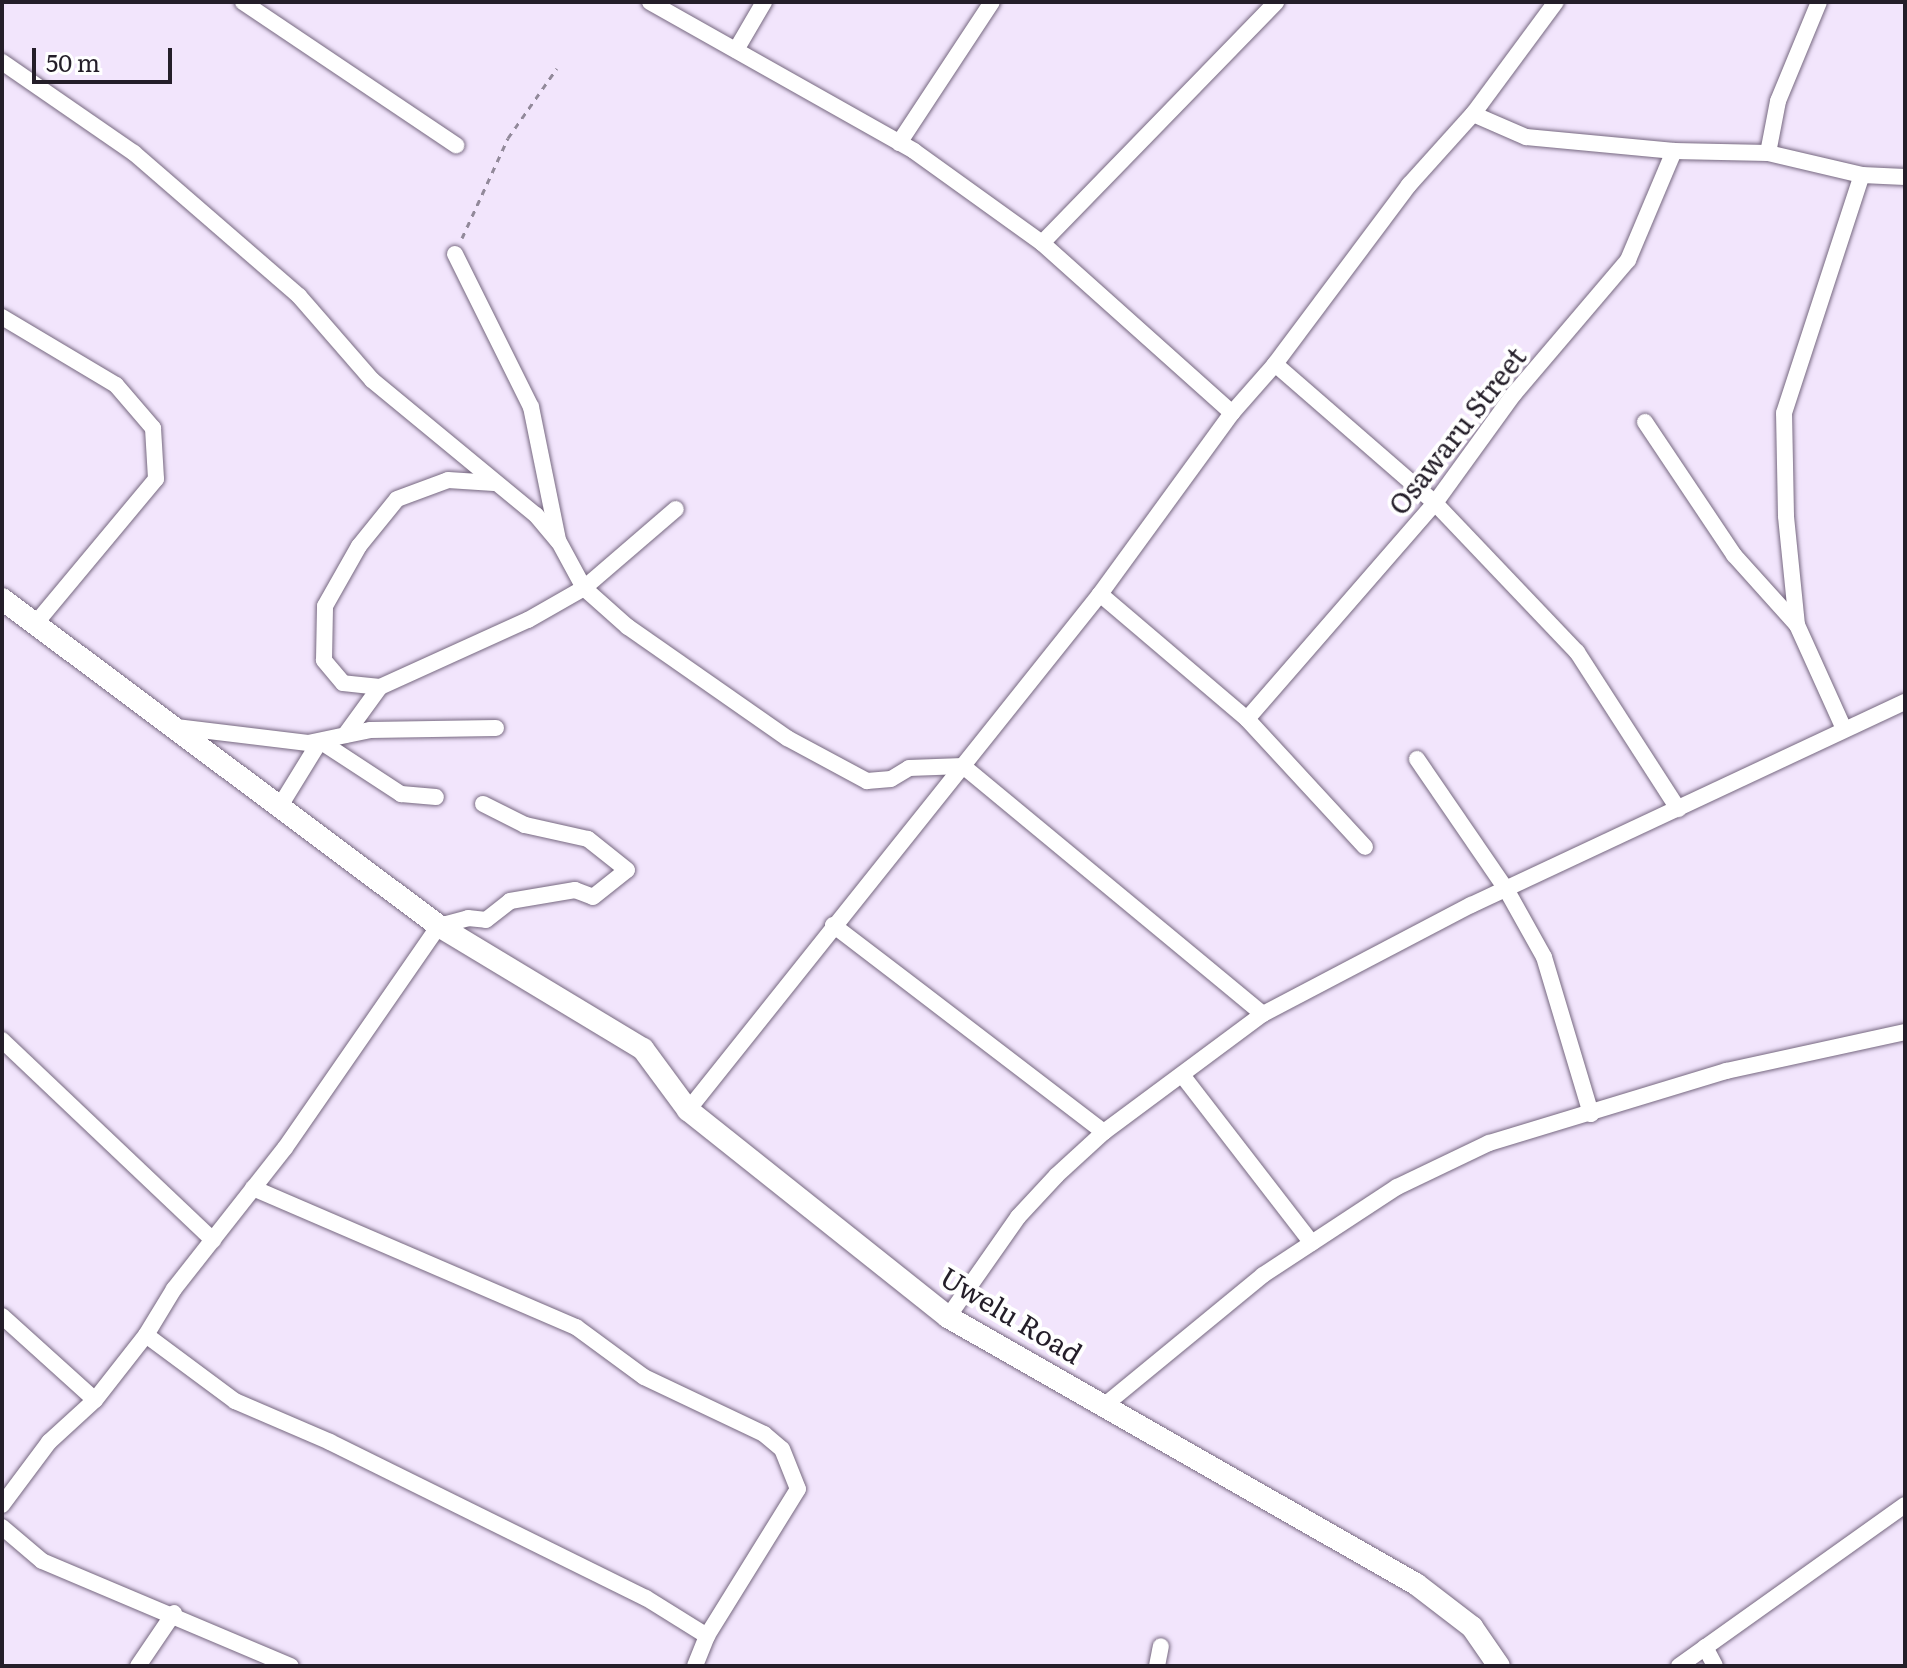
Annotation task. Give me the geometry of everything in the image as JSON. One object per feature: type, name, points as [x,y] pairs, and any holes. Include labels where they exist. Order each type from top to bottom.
[{"type":"street","points":[[243,2],[456,145]]},
{"type":"street","points":[[650,2],[899,143],[1042,243],[1232,413]]},
{"type":"street","points":[[736,50],[764,2]]},
{"type":"street","points":[[899,143],[992,2]]},
{"type":"street","points":[[1042,243],[1276,2]]},
{"type":"street","points":[[688,1110],[1100,594],[1232,413],[1275,364],[1409,185],[1473,114],[1556,2]]},
{"type":"street","points":[[1768,153],[1778,101],[1819,2]]},
{"type":"street","points":[[2,62],[146,163],[299,296],[372,380],[536,515],[559,542],[584,588],[628,627],[787,738],[867,781],[891,779],[917,767],[963,766],[1263,1014]]},
{"type":"street","points":[[1473,114],[1526,137],[1674,151],[1768,153],[1862,175],[1905,177]]},
{"type":"street","name":"Osawaru Street","points":[[1247,719],[1435,503],[1514,394],[1628,260],[1674,151]]},
{"type":"street","points":[[1797,625],[1786,516],[1784,413],[1862,175]]},
{"type":"street","points":[[455,254],[531,407],[559,542]]},
{"type":"street","points":[[2,317],[116,385],[153,428],[156,479],[37,622]]},
{"type":"street","points":[[1275,364],[1435,503],[1577,652],[1678,809]]},
{"type":"street","points":[[1645,422],[1734,555],[1797,625],[1844,729]]},
{"type":"street","points":[[380,687],[343,683],[324,660],[325,606],[359,546],[397,499],[448,480],[494,483]]},
{"type":"street","points":[[345,735],[380,687],[528,620],[584,588],[676,509]]},
{"type":"street","points":[[1100,594],[1247,719],[1365,847]]},
{"type":"street","name":"Uwelu Road","points":[[2,599],[37,622],[439,926],[643,1049],[688,1110],[948,1317],[1106,1404],[1416,1584],[1472,1627],[1499,1666]]},
{"type":"street","points":[[948,1317],[1018,1217],[1104,1132],[1263,1014],[1506,889],[1905,702]]},
{"type":"street","points":[[176,727],[320,741],[370,730],[496,728]]},
{"type":"street","points":[[320,741],[401,794],[436,797]]},
{"type":"street","points":[[280,806],[320,741]]},
{"type":"street","points":[[1417,759],[1506,889],[1544,957],[1591,1114]]},
{"type":"street","points":[[2,1505],[49,1442],[95,1400],[146,1335],[439,926],[468,918],[486,920],[510,901],[575,890],[593,897],[627,870],[588,839],[525,825],[483,804]]},
{"type":"street","points":[[833,925],[1104,1132]]},
{"type":"street","points":[[1106,1404],[1263,1275],[1397,1187],[1489,1143],[1726,1071],[1905,1032]]},
{"type":"street","points":[[2,1040],[213,1240]]},
{"type":"street","points":[[1182,1075],[1312,1243]]},
{"type":"street","points":[[253,1188],[576,1327],[644,1377],[764,1434],[782,1449],[798,1489],[707,1636],[695,1666]]},
{"type":"street","points":[[2,1316],[95,1400]]},
{"type":"street","points":[[146,1335],[235,1401],[330,1442],[646,1598],[707,1636]]},
{"type":"street","points":[[1679,1666],[1905,1505]]},
{"type":"street","points":[[2,1527],[42,1561],[174,1613],[291,1666]]},
{"type":"street","points":[[138,1666],[174,1613]]},
{"type":"street","points":[[1157,1666],[1161,1646]]},
{"type":"street","points":[[1705,1647],[1715,1666]]},
{"type":"path","points":[[455,254],[508,138],[557,68]]}]
